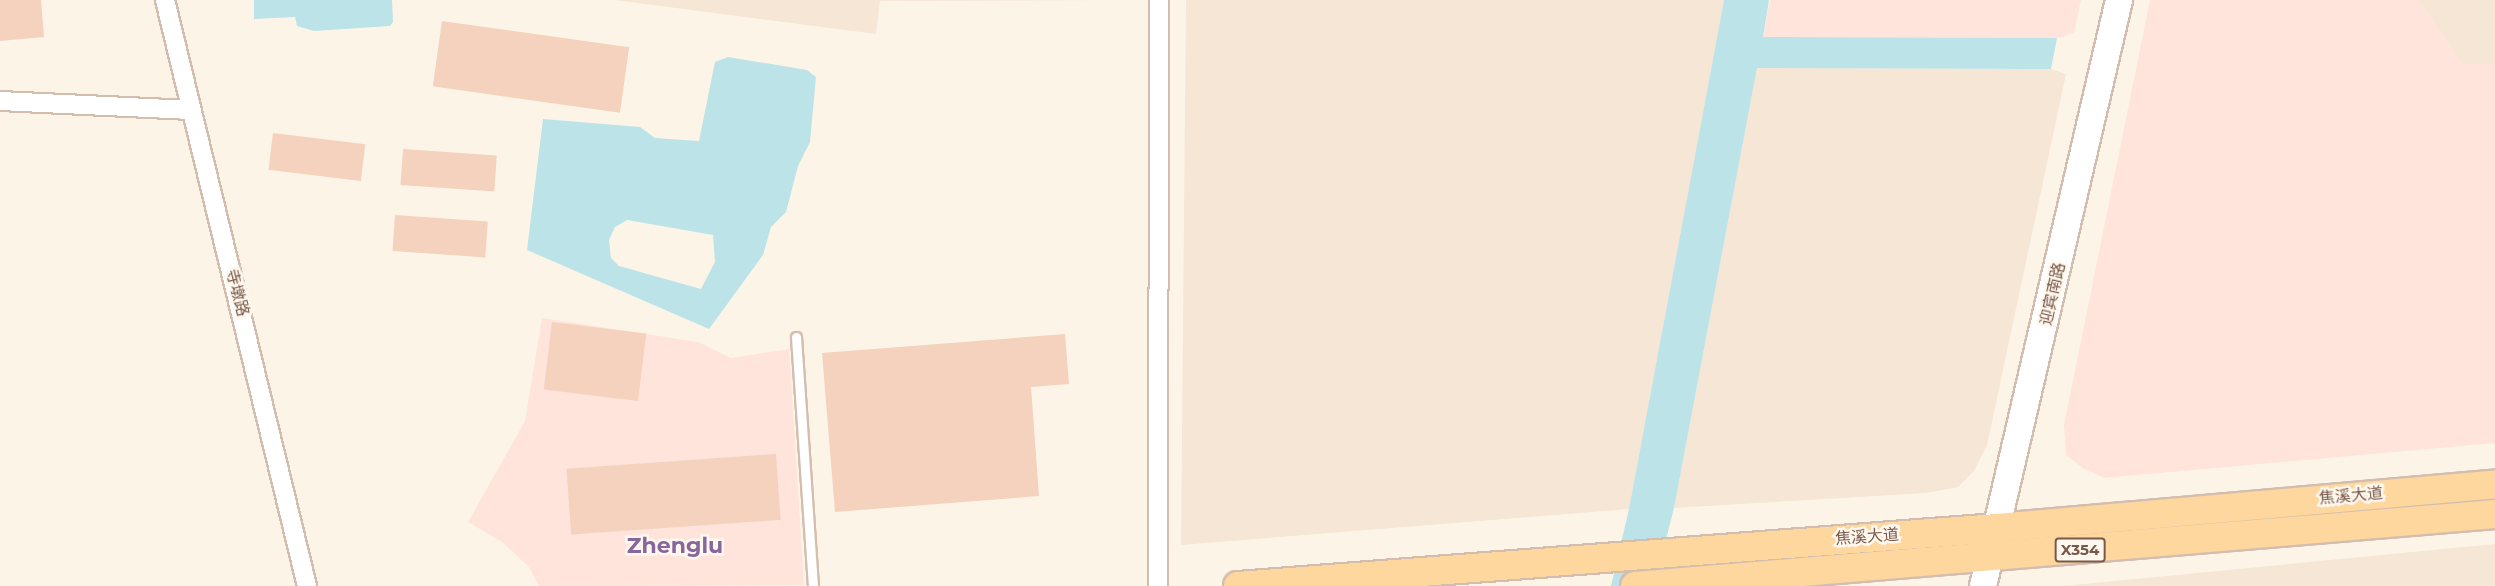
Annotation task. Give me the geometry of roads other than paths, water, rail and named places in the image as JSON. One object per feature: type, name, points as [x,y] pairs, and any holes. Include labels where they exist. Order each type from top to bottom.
[{"type":"main road","name":"焦溪大道","points":[[1238,586],[1671,551],[1997,528],[2495,484]]},
{"type":"main road","name":"焦溪大道","points":[[1635,586],[2495,514]]},
{"type":"street","name":"寺墩路","points":[[165,0],[189,110],[255,362],[307,586]]},
{"type":"street","points":[[1158,586],[1159,0]]},
{"type":"street","name":"迎宾南路","points":[[1983,586],[2119,0]]},
{"type":"street","points":[[0,101],[189,110]]},
{"type":"lane","points":[[796,337],[813,586]]},
{"type":"water","points":[[254,0],[392,0],[393,22],[390,26],[314,31],[297,26],[295,17],[254,19]]},
{"type":"water","points":[[1724,0],[1769,0],[1763,37],[2057,38],[2051,69],[1757,68],[1674,508],[1654,586],[1611,586],[1629,509]]},
{"type":"water","points":[[728,57],[807,70],[816,77],[810,142],[798,166],[786,212],[771,227],[763,255],[709,329],[527,250],[543,119],[640,127],[655,138],[699,141],[715,62]],"holes":[[[627,220],[713,235],[715,262],[701,289],[619,266],[611,258],[609,240],[615,227]]]},
{"type":"district","name":"Zhenglu","points":[[675,546]]}]
